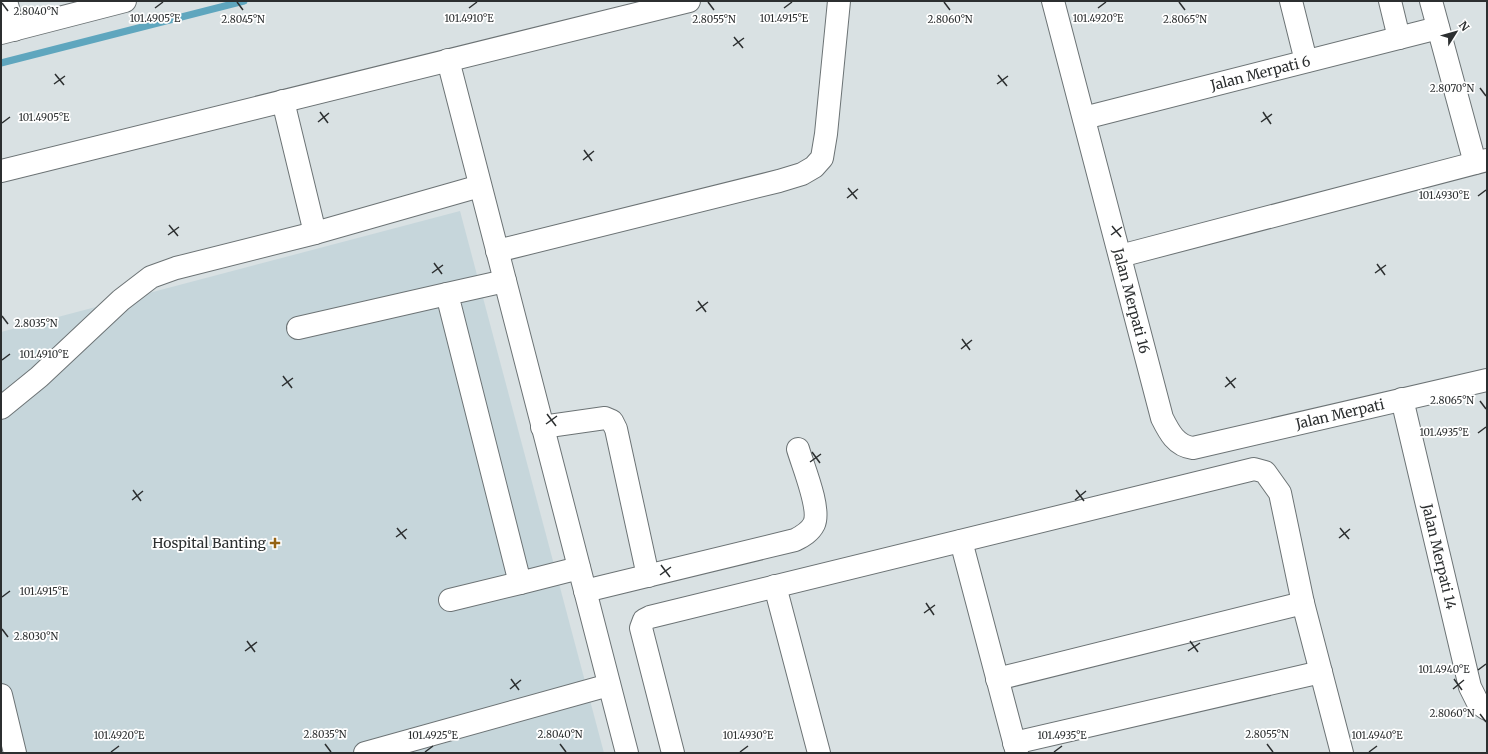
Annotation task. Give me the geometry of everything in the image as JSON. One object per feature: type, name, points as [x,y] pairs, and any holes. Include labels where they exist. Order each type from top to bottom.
[{"type":"street","points":[[6,1],[8,31],[126,1]]},
{"type":"street","points":[[1,171],[689,1]]},
{"type":"street","points":[[497,251],[779,181],[802,174],[814,167],[822,158],[826,134],[839,1]]},
{"type":"street","name":"Jalan Merpati 16","points":[[1053,1],[1162,418],[1178,442],[1184,447],[1192,448]]},
{"type":"street","points":[[1291,1],[1306,61]]},
{"type":"street","points":[[1390,1],[1399,38]]},
{"type":"street","points":[[1120,256],[1481,162],[1438,28],[1431,1]]},
{"type":"street","name":"Jalan Merpati 6","points":[[1084,118],[1438,28]]},
{"type":"street","points":[[448,60],[627,753]]},
{"type":"street","points":[[283,101],[315,233]]},
{"type":"street","points":[[1,408],[39,377],[121,300],[151,277],[176,268],[315,233],[480,186]]},
{"type":"street","points":[[298,328],[505,280]]},
{"type":"street","points":[[447,294],[520,583]]},
{"type":"street","name":"Jalan Merpati","points":[[1192,448],[1487,380]]},
{"type":"street","name":"Jalan Merpati 14","points":[[1402,399],[1470,687],[1478,703],[1487,709]]},
{"type":"street","points":[[542,427],[605,418],[612,421],[616,429],[648,576]]},
{"type":"street","points":[[585,591],[795,540],[805,534],[814,523],[816,513],[798,449]]},
{"type":"street","points":[[673,753],[640,628],[644,620],[650,617],[1254,469],[1265,472],[1280,493],[1303,603],[1342,753]]},
{"type":"street","points":[[961,541],[1015,748],[1321,672]]},
{"type":"street","points":[[450,600],[579,568]]},
{"type":"street","points":[[775,586],[819,753]]},
{"type":"street","points":[[997,679],[1303,603]]},
{"type":"street","points":[[365,753],[609,685]]},
{"type":"street","points":[[1,695],[15,753]]},
{"type":"shaded area","name":"Hospital Banting","points":[[460,211],[604,753],[1,753],[1,332]]},
{"type":"waterway","points":[[1,63],[244,1]]},
{"type":"place","name":"Hospital Banting","points":[[275,543]]}]
